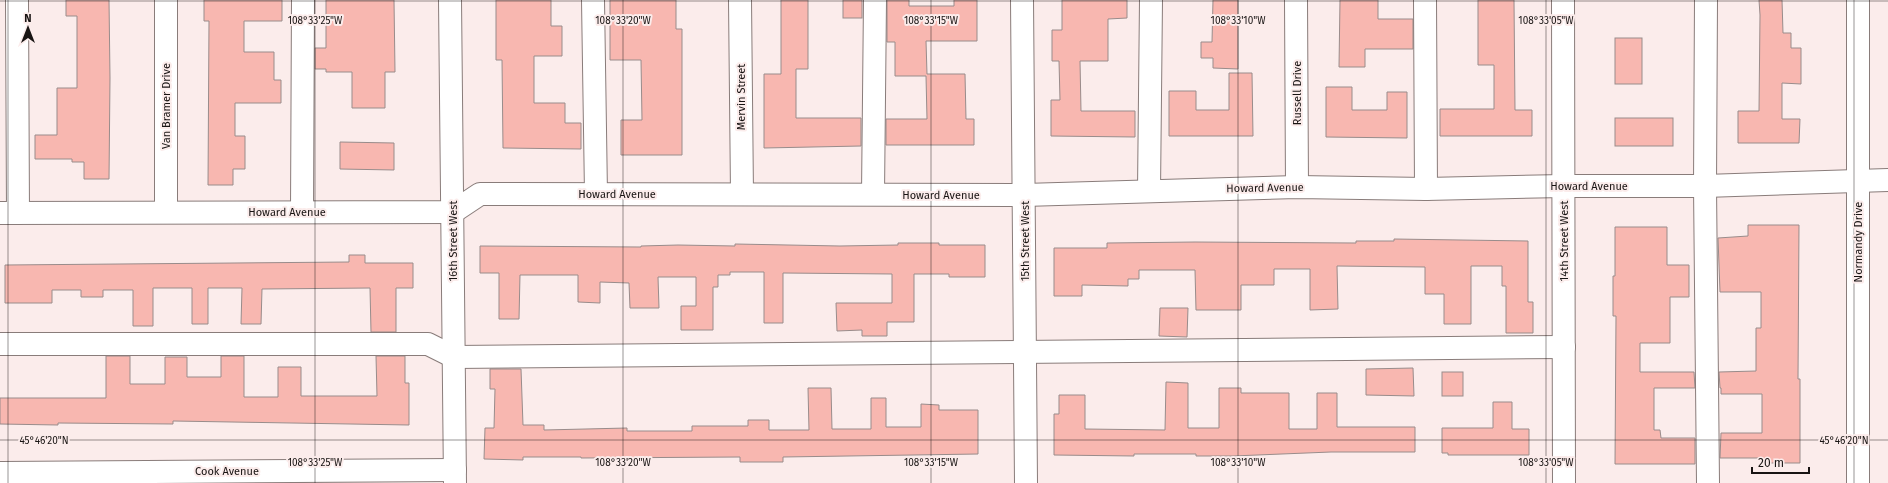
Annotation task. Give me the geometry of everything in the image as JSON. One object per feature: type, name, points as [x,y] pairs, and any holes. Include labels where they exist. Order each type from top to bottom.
[{"type":"street","points":[[9,213],[17,0]]},
{"type":"street","name":"Van Bramer Drive","points":[[166,0],[166,212]]},
{"type":"street","points":[[302,212],[303,0]]},
{"type":"street","name":"16th Street West","points":[[450,0],[455,476]]},
{"type":"street","points":[[593,0],[596,194]]},
{"type":"street","name":"Mervin Street","points":[[740,0],[742,194]]},
{"type":"street","points":[[873,194],[875,0]]},
{"type":"street","name":"15th Street West","points":[[1022,0],[1026,483]]},
{"type":"street","points":[[1149,191],[1151,0]]},
{"type":"street","name":"Russell Drive","points":[[1296,0],[1297,187]]},
{"type":"street","points":[[1425,0],[1426,189]]},
{"type":"street","name":"14th Street West","points":[[1563,0],[1564,483]]},
{"type":"street","points":[[1706,0],[1705,186],[1708,483]]},
{"type":"street","name":"Normandy Drive","points":[[1858,0],[1858,483]]},
{"type":"street","name":"Howard Avenue","points":[[9,213],[453,212],[480,194],[1024,195],[1297,187],[1426,189],[1564,186],[1705,186],[1888,180]]},
{"type":"street","points":[[0,344],[428,344],[454,357],[1564,347]]},
{"type":"street","name":"Cook Avenue","points":[[0,473],[455,476]]},
{"type":"building","points":[[66,0],[109,0],[109,179],[84,179],[84,162],[72,162],[72,159],[35,159],[35,135],[57,135],[57,88],[77,88],[77,16],[66,16]]},
{"type":"building","points":[[204,0],[282,0],[282,21],[244,21],[244,52],[274,52],[274,80],[281,80],[281,103],[235,103],[235,136],[245,136],[245,169],[233,169],[233,185],[208,185],[209,21],[204,21]]},
{"type":"building","points":[[326,0],[394,0],[395,72],[385,72],[385,108],[352,108],[352,72],[326,72],[326,69],[315,69],[315,48],[326,48]]},
{"type":"building","points":[[496,0],[551,0],[551,26],[562,26],[562,56],[534,56],[534,103],[565,103],[565,123],[581,123],[581,149],[503,148],[502,60],[496,60]]},
{"type":"building","points":[[610,0],[676,0],[676,29],[682,29],[682,155],[621,155],[621,120],[642,120],[641,60],[610,60]]},
{"type":"building","points":[[781,0],[808,0],[808,69],[796,69],[796,118],[861,118],[861,146],[764,148],[764,74],[781,74]]},
{"type":"building","points":[[843,0],[862,0],[862,18],[843,18]]},
{"type":"building","points":[[887,0],[909,0],[909,6],[954,6],[954,0],[977,0],[977,41],[926,41],[927,74],[965,74],[966,119],[974,119],[974,145],[886,145],[886,119],[927,119],[926,76],[895,76],[895,42],[887,42]]},
{"type":"building","points":[[1062,0],[1127,0],[1127,18],[1108,19],[1108,61],[1080,61],[1081,111],[1135,111],[1135,137],[1051,136],[1051,100],[1060,100],[1059,61],[1052,61],[1052,30],[1062,30]]},
{"type":"building","points":[[1213,0],[1238,0],[1238,69],[1213,68],[1213,58],[1201,58],[1201,42],[1212,42]]},
{"type":"building","points":[[1340,0],[1378,0],[1378,19],[1413,19],[1413,49],[1365,49],[1365,67],[1339,67]]},
{"type":"building","points":[[1478,0],[1514,0],[1515,110],[1532,110],[1532,136],[1440,136],[1440,109],[1494,109],[1494,65],[1478,65]]},
{"type":"building","points":[[1759,0],[1782,0],[1783,33],[1791,33],[1791,48],[1801,48],[1801,84],[1782,83],[1782,119],[1800,119],[1799,143],[1738,143],[1738,111],[1759,111]]},
{"type":"building","points":[[1615,38],[1642,38],[1642,84],[1615,84]]},
{"type":"building","points":[[1229,73],[1252,73],[1253,136],[1169,136],[1169,91],[1196,91],[1196,110],[1229,110]]},
{"type":"building","points":[[1326,87],[1352,87],[1352,110],[1387,110],[1387,92],[1407,92],[1407,138],[1326,137]]},
{"type":"building","points":[[1615,118],[1673,118],[1673,146],[1615,146]]},
{"type":"building","points":[[340,142],[394,143],[394,170],[340,169]]},
{"type":"building","points":[[1748,225],[1799,225],[1798,379],[1800,379],[1800,463],[1763,463],[1763,458],[1720,458],[1721,433],[1762,433],[1762,394],[1721,394],[1720,388],[1719,372],[1756,371],[1756,328],[1761,328],[1761,292],[1720,292],[1718,238],[1748,236]]},
{"type":"building","points":[[1615,227],[1667,227],[1667,265],[1689,265],[1689,297],[1670,297],[1670,343],[1640,343],[1640,372],[1694,372],[1695,388],[1654,388],[1654,430],[1660,430],[1661,438],[1695,438],[1695,464],[1615,464],[1616,316],[1613,316],[1613,276],[1615,276]]},
{"type":"building","points":[[1394,239],[1528,241],[1528,302],[1533,302],[1533,333],[1506,333],[1506,286],[1502,286],[1502,266],[1471,266],[1471,324],[1444,324],[1444,294],[1425,294],[1425,267],[1337,266],[1338,309],[1310,310],[1310,269],[1274,269],[1274,285],[1241,285],[1241,310],[1196,310],[1195,270],[1139,270],[1139,279],[1128,279],[1128,286],[1082,285],[1082,296],[1054,296],[1054,248],[1107,248],[1107,243],[1356,243],[1356,241],[1394,241]]},
{"type":"building","points":[[898,243],[985,245],[985,277],[949,277],[949,274],[914,274],[914,322],[887,322],[887,336],[862,336],[862,330],[837,331],[836,303],[892,303],[892,274],[783,273],[783,323],[764,323],[764,272],[730,272],[730,275],[718,275],[718,287],[713,287],[713,330],[681,330],[681,306],[696,306],[696,277],[658,277],[659,308],[630,308],[629,283],[600,282],[600,303],[578,302],[578,275],[520,275],[519,319],[499,319],[499,273],[480,273],[480,246],[641,247],[678,245],[735,246],[735,244],[840,246],[898,245]]},
{"type":"building","points":[[349,255],[365,255],[365,263],[413,263],[413,288],[396,288],[396,332],[371,332],[370,288],[262,289],[261,324],[241,324],[242,288],[208,288],[208,324],[192,324],[192,288],[153,288],[153,326],[133,326],[133,290],[103,290],[103,297],[81,297],[81,290],[52,290],[52,303],[5,303],[5,265],[349,262]]},
{"type":"building","points":[[1160,308],[1188,308],[1187,337],[1159,336]]},
{"type":"building","points":[[106,356],[130,356],[130,384],[165,384],[165,357],[187,357],[187,377],[221,377],[221,356],[244,356],[244,397],[278,397],[278,367],[301,367],[301,396],[377,396],[376,356],[405,356],[405,383],[409,383],[409,425],[173,421],[173,424],[0,424],[0,398],[106,398]]},
{"type":"building","points":[[1413,368],[1414,396],[1366,395],[1366,369]]},
{"type":"building","points":[[490,369],[521,369],[523,425],[544,425],[544,430],[627,428],[627,431],[692,431],[692,426],[748,426],[748,420],[769,420],[769,430],[809,430],[808,388],[831,388],[832,429],[871,429],[871,398],[886,398],[886,427],[921,427],[921,404],[939,405],[939,410],[978,410],[978,454],[783,457],[783,462],[740,462],[740,457],[523,457],[523,460],[484,459],[485,428],[494,428],[495,389],[490,389]]},
{"type":"building","points":[[1442,372],[1463,372],[1463,396],[1442,396]]},
{"type":"building","points":[[1166,382],[1188,383],[1188,428],[1219,428],[1219,388],[1241,388],[1241,393],[1289,393],[1289,429],[1317,429],[1317,393],[1337,393],[1337,427],[1415,427],[1415,452],[1331,452],[1233,456],[1196,456],[1196,454],[1134,454],[1134,456],[1054,455],[1054,414],[1059,414],[1059,395],[1085,395],[1085,429],[1165,430]]},
{"type":"building","points":[[1493,402],[1512,402],[1512,429],[1529,429],[1529,455],[1448,455],[1448,453],[1442,453],[1442,428],[1493,428]]}]
